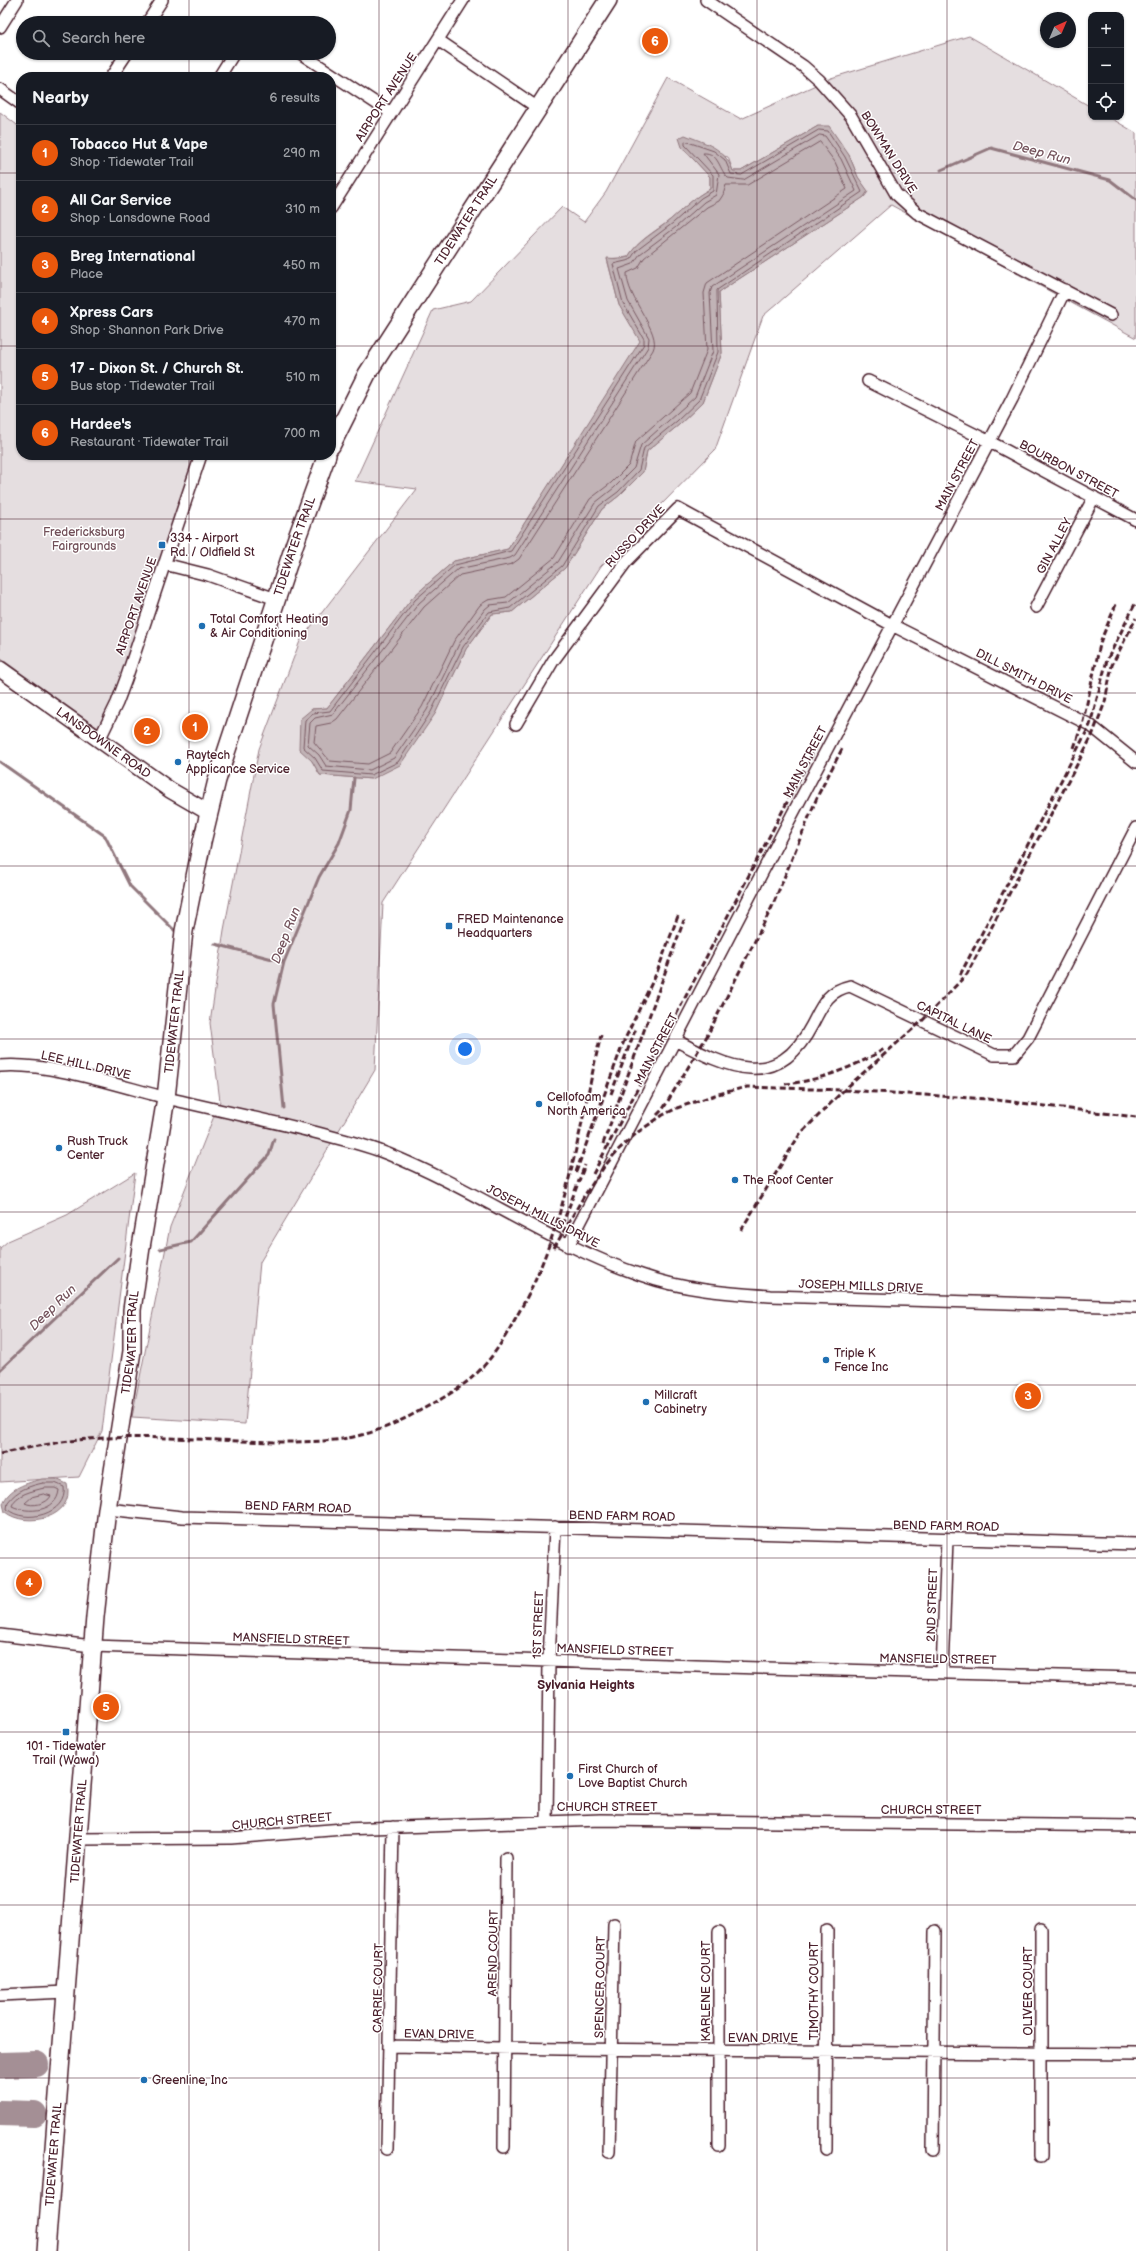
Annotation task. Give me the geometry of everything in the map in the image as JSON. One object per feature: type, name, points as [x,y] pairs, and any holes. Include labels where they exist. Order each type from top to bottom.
[{"type":"main road","name":"TIDEWATER TRAIL","points":[[336,436],[367,374],[608,0]]},
{"type":"main road","name":"TIDEWATER TRAIL","points":[[46,2251],[92,1646],[107,1509],[132,1351],[132,1310],[166,1098],[184,931],[208,812],[276,599],[325,460]]},
{"type":"main road","name":"LANSDOWNE ROAD","points":[[0,669],[170,790],[208,812]]},
{"type":"street","points":[[1,26],[17,0]]},
{"type":"street","points":[[152,16],[162,0]]},
{"type":"street","name":"AIRPORT AVENUE","points":[[336,190],[390,112],[463,0]]},
{"type":"street","name":"BOWMAN DRIVE","points":[[706,0],[803,66],[819,80],[851,116],[896,194],[906,204],[927,219],[1111,314]]},
{"type":"street","points":[[438,40],[538,108]]},
{"type":"street","points":[[114,72],[122,60]]},
{"type":"street","points":[[222,72],[230,60]]},
{"type":"street","points":[[311,60],[329,72]]},
{"type":"street","points":[[336,77],[390,112]]},
{"type":"street","points":[[0,89],[16,100]]},
{"type":"street","name":"MAIN STREET","points":[[568,1246],[892,626],[990,442],[1065,290]]},
{"type":"street","name":"BOURBON STREET","points":[[868,381],[990,442],[1136,520]]},
{"type":"street","name":"AIRPORT AVENUE","points":[[99,740],[117,703],[200,460]]},
{"type":"street","name":"GIN ALLEY","points":[[1036,607],[1094,497]]},
{"type":"street","name":"RUSSO DRIVE","points":[[516,724],[553,660],[622,568],[678,509],[892,626]]},
{"type":"street","points":[[164,564],[208,575],[276,599]]},
{"type":"street","name":"DILL SMITH DRIVE","points":[[892,626],[1090,725],[1136,762]]},
{"type":"street","name":"CAPITAL LANE","points":[[675,1040],[708,1058],[733,1067],[755,1068],[772,1064],[790,1055],[804,1040],[824,1001],[832,993],[850,986],[994,1055],[1014,1055],[1028,1038],[1136,828]]},
{"type":"street","name":"LEE HILL DRIVE","points":[[0,1066],[30,1066],[166,1098]]},
{"type":"street","name":"JOSEPH MILLS DRIVE","points":[[166,1098],[294,1127],[385,1153],[452,1183],[568,1246],[643,1276],[672,1284],[725,1293],[1136,1307]]},
{"type":"street","name":"BEND FARM ROAD","points":[[107,1509],[182,1517],[1136,1544]]},
{"type":"street","name":"1ST STREET","points":[[547,1820],[549,1661],[555,1527]]},
{"type":"street","name":"2ND STREET","points":[[942,1672],[947,1539]]},
{"type":"street","name":"MANSFIELD STREET","points":[[0,1636],[92,1646],[1136,1678]]},
{"type":"street","name":"CHURCH STREET","points":[[78,1839],[231,1838],[293,1832],[547,1820],[1136,1826]]},
{"type":"street","name":"CARRIE COURT","points":[[388,2149],[393,1827]]},
{"type":"street","name":"AREND COURT","points":[[504,2147],[506,1858]]},
{"type":"street","name":"SPENCER COURT","points":[[609,2152],[614,1924]]},
{"type":"street","name":"OLIVER COURT","points":[[1040,2156],[1042,1929]]},
{"type":"street","name":"TIMOTHY COURT","points":[[826,2150],[827,1930]]},
{"type":"street","points":[[933,2150],[935,1931]]},
{"type":"street","name":"KARLENE COURT","points":[[719,1932],[719,2146]]},
{"type":"street","points":[[0,1995],[66,1992]]},
{"type":"street","name":"EVAN DRIVE","points":[[390,2046],[611,2050],[1136,2054]]},
{"type":"green space","points":[[969,36],[1088,105],[1088,120],[1114,120],[1136,133],[1136,338],[891,205],[763,316],[715,450],[601,566],[383,903],[375,1070],[260,1262],[245,1424],[132,1417],[170,1227],[220,1101],[210,1023],[224,930],[259,749],[300,641],[417,489],[355,481],[433,310],[471,301],[562,207],[584,222],[606,192],[668,78],[741,119],[831,78]],"holes":[[[818,126],[849,155],[858,177],[868,192],[864,197],[719,292],[722,353],[703,402],[680,424],[647,451],[643,472],[620,495],[602,509],[565,568],[512,612],[492,614],[466,649],[435,714],[372,779],[320,775],[312,761],[312,709],[327,708],[413,597],[454,561],[508,549],[641,341],[619,305],[607,259],[628,257],[636,246],[642,241],[670,220],[694,199],[710,189],[710,177],[682,147],[728,157],[733,171],[741,171]]]},
{"type":"green space","name":"Fredericksburg Fairgrounds","points":[[0,112],[16,124],[16,460],[199,460],[117,703],[98,728],[0,658]]},
{"type":"green space","points":[[135,1173],[102,1431],[79,1477],[0,1482],[0,1248],[8,1241],[67,1215]]},
{"type":"water","points":[[818,126],[829,126],[849,155],[858,177],[868,191],[864,197],[719,292],[722,353],[703,402],[680,424],[647,451],[643,472],[620,495],[602,509],[565,568],[512,612],[492,614],[466,649],[435,714],[400,765],[372,779],[320,775],[312,761],[299,749],[300,719],[312,709],[327,708],[413,597],[454,561],[508,549],[640,341],[619,305],[607,258],[621,259],[628,257],[636,246],[642,241],[670,220],[694,199],[710,189],[710,177],[682,147],[679,138],[685,135],[714,147],[725,157],[733,171],[741,171]]},
{"type":"water","points":[[42,1479],[56,1479],[67,1484],[68,1496],[64,1505],[57,1512],[36,1520],[25,1520],[14,1517],[5,1512],[3,1504],[5,1498],[9,1494],[30,1482]]},
{"type":"waterway","name":"Deep Run","points":[[941,170],[991,148],[1110,180],[1136,200]]},
{"type":"waterway","points":[[0,762],[105,836],[130,886],[175,931]]},
{"type":"waterway","name":"Deep Run","points":[[284,1108],[274,1004],[284,962],[319,877],[339,843],[351,810],[354,778]]},
{"type":"waterway","points":[[215,944],[284,962]]},
{"type":"waterway","name":"Deep Run","points":[[160,1249],[191,1242],[269,1155],[274,1139]]},
{"type":"waterway","name":"Deep Run","points":[[0,1370],[118,1258]]},
{"type":"taxiway","points":[[0,2065],[36,2064]]},
{"type":"taxiway","points":[[0,2113],[34,2114]]},
{"type":"railway","points":[[1074,748],[1083,721],[1101,640],[1117,602]]},
{"type":"railway","points":[[960,975],[1090,725],[1107,660],[1136,602]]},
{"type":"railway","points":[[741,1230],[800,1134],[844,1090],[922,1021],[967,974],[1092,736],[1105,702],[1112,665],[1136,618]]},
{"type":"railway","points":[[593,1174],[818,743]]},
{"type":"railway","points":[[657,1115],[663,1109],[707,1036],[772,907],[818,795],[842,749]]},
{"type":"railway","points":[[576,1172],[624,1041],[657,972],[678,916]]},
{"type":"railway","points":[[603,1144],[684,920]]},
{"type":"railway","points":[[611,1094],[636,1028]]},
{"type":"railway","points":[[0,1454],[53,1443],[107,1438],[134,1437],[269,1442],[336,1440],[374,1432],[409,1416],[443,1398],[458,1388],[472,1378],[494,1354],[532,1286],[547,1251],[559,1216],[577,1144],[601,1035]]},
{"type":"railway","points":[[785,1084],[811,1080],[836,1072],[861,1062],[884,1049]]},
{"type":"railway","points":[[554,1248],[584,1196],[604,1167],[617,1151],[638,1132],[663,1115],[677,1108],[718,1094],[747,1087],[844,1090],[988,1099],[1136,1117]]},
{"type":"railway","points":[[562,1225],[585,1165]]},
{"type":"place","name":"Hardee's","points":[[655,41]]},
{"type":"place","name":"334 - Airport Rd. / Oldfield St","points":[[162,545]]},
{"type":"place","name":"Total Comfort Heating & Air Conditioning","points":[[202,626]]},
{"type":"place","name":"Tobacco Hut & Vape","points":[[195,727]]},
{"type":"place","name":"All Car Service","points":[[147,731]]},
{"type":"place","name":"Raytech Applicance Service","points":[[178,762]]},
{"type":"place","name":"FRED Maintenance Headquarters","points":[[449,926]]},
{"type":"place","name":"Cellofoam North America","points":[[539,1104]]},
{"type":"place","name":"Rush Truck Center","points":[[59,1148]]},
{"type":"place","name":"The Roof Center","points":[[735,1180]]},
{"type":"place","name":"Triple K Fence Inc","points":[[826,1360]]},
{"type":"place","name":"Breg International","points":[[1028,1396]]},
{"type":"place","name":"Millcraft Cabinetry","points":[[646,1402]]},
{"type":"place","name":"Xpress Cars","points":[[29,1583]]},
{"type":"place","name":"17 - Dixon St. / Church St.","points":[[106,1707]]},
{"type":"place","name":"101 - Tidewater Trail (Wawa)","points":[[66,1732]]},
{"type":"place","name":"First Church of Love Baptist Church","points":[[570,1776]]},
{"type":"place","name":"Greenline, Inc","points":[[144,2080]]},
{"type":"district","name":"Sylvania Heights","points":[[586,1684]]}]
